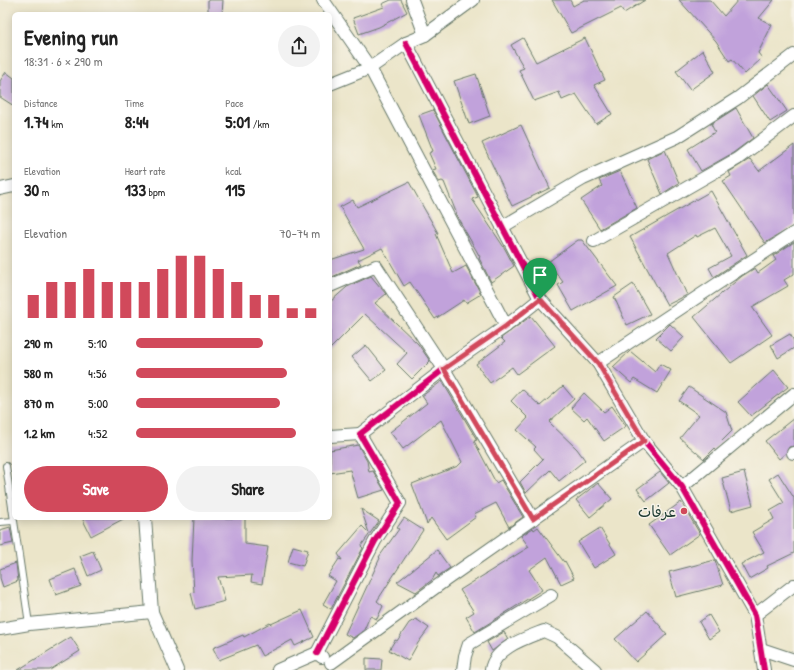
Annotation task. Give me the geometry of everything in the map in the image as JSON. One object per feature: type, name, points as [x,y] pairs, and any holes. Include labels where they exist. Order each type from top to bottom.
[{"type":"street","points":[[323,0],[331,12]]},
{"type":"street","points":[[412,0],[425,35]]},
{"type":"street","points":[[332,83],[370,68],[406,44],[425,35],[473,0]]},
{"type":"street","points":[[332,13],[370,68],[506,326]]},
{"type":"street","points":[[406,44],[540,299],[598,363],[644,441],[682,487],[755,614],[764,670]]},
{"type":"street","points":[[502,227],[583,178],[677,137],[738,98],[794,54]]},
{"type":"street","points":[[594,241],[737,159],[794,116]]},
{"type":"street","points":[[0,189],[12,186]]},
{"type":"street","points":[[598,363],[794,233]]},
{"type":"street","points":[[332,285],[376,266],[444,369],[533,519]]},
{"type":"street","points":[[332,436],[360,434],[444,369],[506,326],[540,299]]},
{"type":"street","points":[[682,487],[794,394]]},
{"type":"street","points":[[278,670],[317,653],[375,541],[400,503],[360,434]]},
{"type":"street","points":[[317,653],[333,667],[533,519],[644,441]]},
{"type":"street","points":[[145,520],[152,612],[177,670]]},
{"type":"street","points":[[755,614],[794,585]]},
{"type":"street","points":[[463,670],[469,644],[552,595]]},
{"type":"street","points":[[0,629],[29,624],[152,612]]},
{"type":"street","points":[[491,670],[492,661],[506,649],[544,631],[557,637],[595,670]]},
{"type":"street","points":[[761,649],[794,660]]},
{"type":"lane","points":[[6,466],[12,513]]},
{"type":"lane","points":[[0,522],[13,521],[29,624]]},
{"type":"building","points":[[208,0],[223,0],[222,12],[208,12]]},
{"type":"building","points":[[391,0],[401,0],[407,12],[379,27],[359,34],[353,18],[384,7],[382,4]]},
{"type":"building","points":[[552,0],[570,0],[573,6],[584,0],[645,0],[624,13],[621,8],[571,33]]},
{"type":"building","points":[[679,0],[710,0],[724,16],[738,0],[774,0],[759,18],[772,25],[758,53],[762,58],[745,74],[732,59],[729,61],[716,41]]},
{"type":"building","points":[[523,38],[536,62],[585,38],[605,80],[594,85],[612,114],[596,124],[576,94],[562,100],[559,92],[534,101],[519,70],[524,68],[511,45]]},
{"type":"building","points":[[703,50],[715,72],[690,90],[676,71]]},
{"type":"building","points":[[6,72],[12,76],[12,105],[0,97],[0,81]]},
{"type":"building","points":[[476,74],[490,116],[469,124],[454,81]]},
{"type":"building","points":[[768,84],[787,111],[770,122],[753,96]]},
{"type":"building","points":[[736,108],[753,138],[733,153],[701,171],[688,149],[715,132],[711,124]]},
{"type":"building","points":[[433,110],[478,197],[472,199],[505,249],[514,266],[491,282],[479,258],[480,257],[455,213],[456,212],[444,182],[439,182],[432,170],[436,169],[429,153],[433,151],[419,115]]},
{"type":"building","points":[[521,125],[550,188],[512,206],[482,143]]},
{"type":"building","points":[[794,145],[794,226],[765,243],[723,181],[731,176],[729,172],[750,159],[759,171]]},
{"type":"building","points":[[665,150],[679,183],[662,194],[647,159]]},
{"type":"building","points":[[620,171],[637,208],[600,229],[581,200],[602,186],[599,180]]},
{"type":"building","points":[[409,182],[438,233],[436,234],[453,273],[466,266],[481,294],[466,303],[464,300],[435,319],[410,282],[404,286],[382,248],[358,260],[361,264],[332,277],[332,259],[364,249],[340,207],[353,200],[357,207]]},
{"type":"building","points":[[711,191],[747,255],[714,277],[709,268],[731,256],[715,228],[697,237],[696,235],[668,253],[687,295],[667,305],[630,237]]},
{"type":"building","points":[[578,240],[582,240],[617,286],[573,311],[558,285],[563,282],[548,262]]},
{"type":"building","points":[[794,242],[794,274],[784,280],[788,286],[752,307],[772,335],[731,363],[694,317],[742,276],[755,268],[758,273],[776,260],[773,256]]},
{"type":"building","points":[[371,276],[386,294],[375,303],[418,344],[430,361],[412,379],[397,364],[407,353],[365,314],[332,347],[332,300],[347,287]]},
{"type":"building","points":[[633,284],[650,314],[627,325],[614,297]]},
{"type":"building","points":[[531,316],[555,346],[517,374],[512,367],[490,383],[476,364],[505,342],[501,338]]},
{"type":"building","points":[[670,324],[684,337],[671,351],[656,338]]},
{"type":"building","points":[[790,334],[794,341],[794,348],[778,358],[771,345]]},
{"type":"building","points":[[366,345],[386,370],[372,381],[352,357]]},
{"type":"building","points":[[630,351],[655,372],[660,364],[671,370],[657,393],[634,379],[631,383],[613,367]]},
{"type":"building","points":[[774,370],[788,387],[751,416],[738,402]]},
{"type":"building","points":[[442,381],[477,440],[474,441],[496,483],[501,480],[523,517],[509,527],[496,503],[474,514],[476,517],[446,539],[431,518],[427,524],[412,484],[458,466],[462,462],[441,420],[403,449],[390,432],[427,403],[422,396]]},
{"type":"building","points":[[563,386],[574,399],[549,422],[577,449],[585,460],[559,481],[550,470],[526,493],[520,482],[543,459],[534,449],[536,447],[517,430],[528,418],[511,401],[522,389],[540,406]]},
{"type":"building","points":[[689,387],[726,412],[732,431],[704,459],[680,438],[699,415],[679,401]]},
{"type":"building","points":[[584,393],[604,412],[612,406],[626,426],[604,441],[587,417],[584,420],[571,408]]},
{"type":"building","points":[[794,418],[794,446],[789,447],[786,453],[779,459],[765,441]]},
{"type":"building","points":[[358,445],[367,461],[369,472],[373,471],[384,490],[358,498],[350,470],[332,473],[332,450]]},
{"type":"building","points":[[660,472],[669,483],[646,501],[637,489]]},
{"type":"building","points":[[744,472],[753,505],[731,511],[722,478]]},
{"type":"building","points":[[778,473],[794,498],[794,553],[767,566],[768,568],[749,579],[741,564],[764,552],[752,532],[774,519],[770,511],[784,503],[769,479]]},
{"type":"building","points":[[598,483],[612,499],[590,517],[576,500]]},
{"type":"building","points":[[681,502],[700,534],[670,555],[649,525]]},
{"type":"building","points":[[361,509],[379,521],[361,546],[363,548],[331,609],[323,604],[336,581],[328,576],[339,559],[342,560],[338,554],[362,526],[369,533]]},
{"type":"building","points":[[404,518],[423,530],[377,601],[383,606],[377,619],[370,616],[364,630],[353,638],[345,634],[380,558],[379,557],[399,529],[397,528]]},
{"type":"building","points":[[83,520],[121,520],[91,536]]},
{"type":"building","points":[[194,520],[245,520],[245,544],[268,547],[262,584],[251,582],[252,575],[218,577],[225,601],[195,609],[191,593],[194,592],[192,561]]},
{"type":"building","points":[[10,527],[13,543],[0,546],[0,530]]},
{"type":"building","points":[[538,527],[564,562],[565,561],[574,578],[561,584],[547,557],[529,570],[542,590],[475,632],[466,617],[474,612],[460,590],[529,547],[521,536],[533,528],[534,530]]},
{"type":"building","points":[[600,528],[616,554],[594,568],[578,542]]},
{"type":"building","points":[[293,546],[308,550],[303,566],[288,562]]},
{"type":"building","points":[[437,550],[450,568],[438,576],[436,573],[432,580],[416,592],[397,582]]},
{"type":"building","points":[[93,551],[101,570],[88,576],[80,556]]},
{"type":"building","points":[[715,560],[723,585],[676,597],[669,572]]},
{"type":"building","points":[[16,563],[18,581],[3,587],[0,578],[0,569]]},
{"type":"building","points":[[75,569],[81,586],[56,595],[50,579]]},
{"type":"building","points":[[302,610],[314,637],[295,646],[292,640],[262,656],[256,645],[219,660],[213,648],[243,635],[244,637],[270,623],[271,624]]},
{"type":"building","points":[[647,611],[667,634],[636,662],[615,639]]},
{"type":"building","points":[[709,615],[719,632],[709,639],[699,622]]},
{"type":"building","points":[[416,619],[429,628],[418,643],[408,661],[389,650],[409,623]]},
{"type":"building","points":[[504,632],[508,639],[492,651],[487,642]]},
{"type":"building","points":[[71,637],[80,651],[50,670],[18,670]]},
{"type":"building","points":[[366,658],[382,659],[381,670],[366,670]]},
{"type":"cycle path","points":[[406,43],[540,299],[598,363],[644,441],[682,487],[755,615],[764,670]]},
{"type":"cycle path","points":[[317,653],[375,541],[400,503],[360,434],[444,369],[506,326]]},
{"type":"place","name":"عرفات","points":[[684,511]]},
{"type":"route","points":[[540,299],[598,363],[644,441],[533,519],[444,369],[506,326],[540,299]]}]
